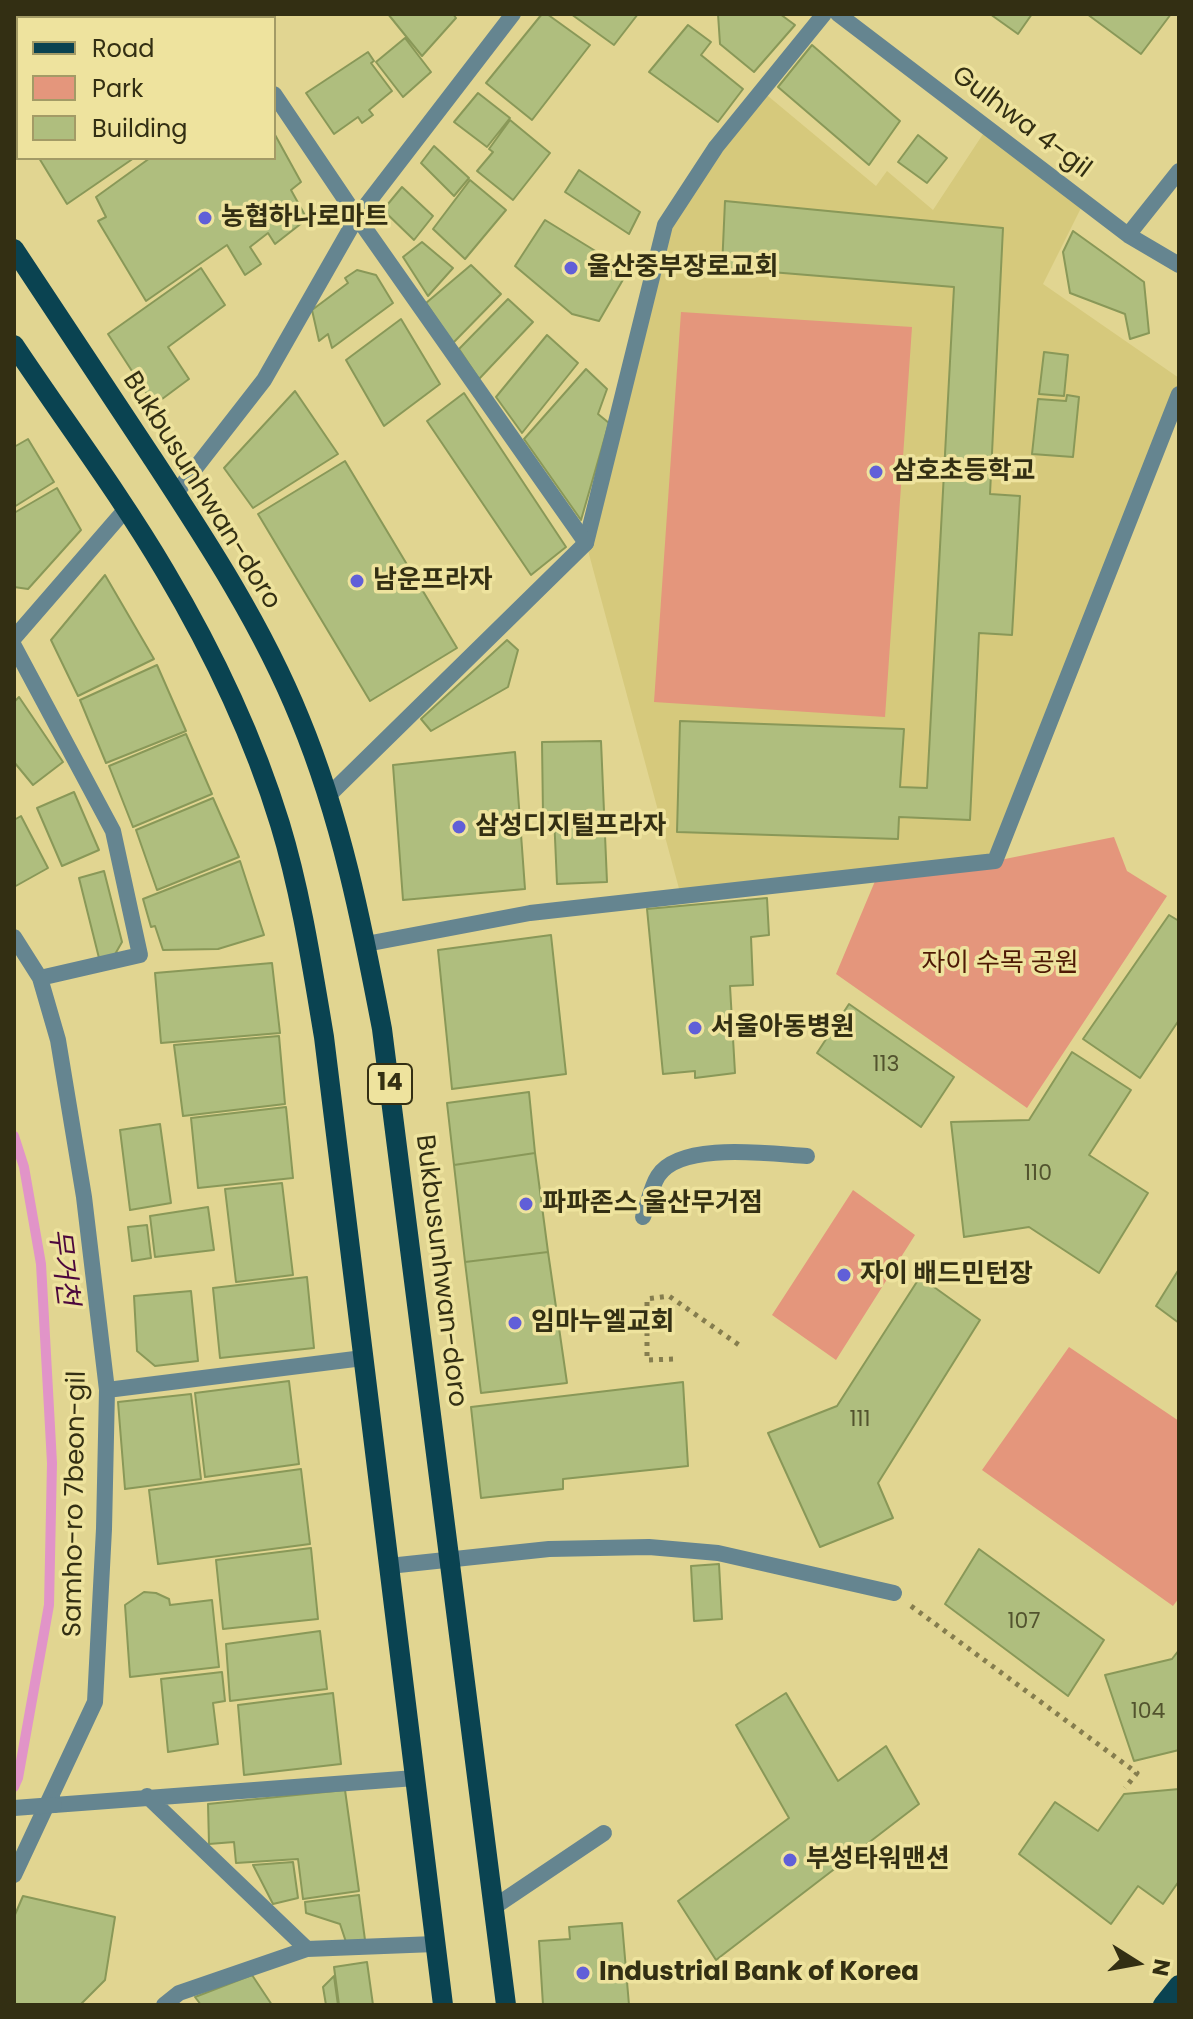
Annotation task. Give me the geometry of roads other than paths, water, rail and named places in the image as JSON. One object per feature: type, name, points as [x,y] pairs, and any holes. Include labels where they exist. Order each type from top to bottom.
[{"type":"main road","name":"Bukbusunhwan-doro","points":[[14,249],[209,544],[259,633],[300,718],[328,796],[366,944],[382,1029],[506,2005]]},
{"type":"main road","name":"14","points":[[14,345],[164,570],[213,661],[251,744],[280,825],[311,959],[324,1037],[442,2005]]},
{"type":"main road","points":[[1163,2005],[1179,1985]]},
{"type":"street","points":[[176,493],[264,380],[357,217],[513,14]]},
{"type":"street","points":[[328,796],[586,543],[665,225],[716,147],[824,14]]},
{"type":"street","name":"Gulhwa 4-gil","points":[[838,14],[1128,235],[1179,265]]},
{"type":"street","points":[[276,97],[586,543]]},
{"type":"street","points":[[1128,235],[1179,171]]},
{"type":"street","points":[[366,944],[530,913],[995,861],[1179,394]]},
{"type":"street","points":[[14,638],[125,510]]},
{"type":"street","points":[[14,646],[113,831],[140,955],[40,978]]},
{"type":"street","name":"Samho-ro 7beon-gil","points":[[14,937],[40,978],[58,1040],[84,1197],[107,1390],[95,1702],[14,1875]]},
{"type":"street","points":[[643,1217],[659,1174],[686,1155],[735,1151],[807,1156]]},
{"type":"street","points":[[107,1390],[363,1358]]},
{"type":"street","points":[[389,1566],[549,1549],[649,1547],[718,1553],[894,1593]]},
{"type":"street","points":[[14,1808],[415,1778]]},
{"type":"street","points":[[147,1796],[307,1949]]},
{"type":"street","points":[[494,1907],[604,1833]]},
{"type":"street","points":[[164,2005],[179,1993],[307,1949],[435,1944]]},
{"type":"waterway","name":"무거천","points":[[14,1136],[24,1167],[41,1264],[52,1463],[49,1605],[14,1787]]},
{"type":"place","name":"농협하나로마트","points":[[205,218]]},
{"type":"place","name":"울산중부장로교회","points":[[571,268]]},
{"type":"place","name":"삼호초등학교","points":[[876,472]]},
{"type":"place","name":"남운프라자","points":[[357,581]]},
{"type":"place","name":"삼성디지털프라자","points":[[459,827]]},
{"type":"place","name":"서울아동병원","points":[[695,1028]]},
{"type":"place","name":"파파존스 울산무거점","points":[[526,1204]]},
{"type":"place","name":"자이 배드민턴장","points":[[844,1275]]},
{"type":"place","name":"임마누엘교회","points":[[515,1323]]},
{"type":"place","name":"부성타워맨션","points":[[790,1860]]},
{"type":"place","name":"Industrial Bank of Korea","points":[[583,1973]]},
{"type":"park label","name":"자이 수목 공원","points":[[1000,964]]}]
